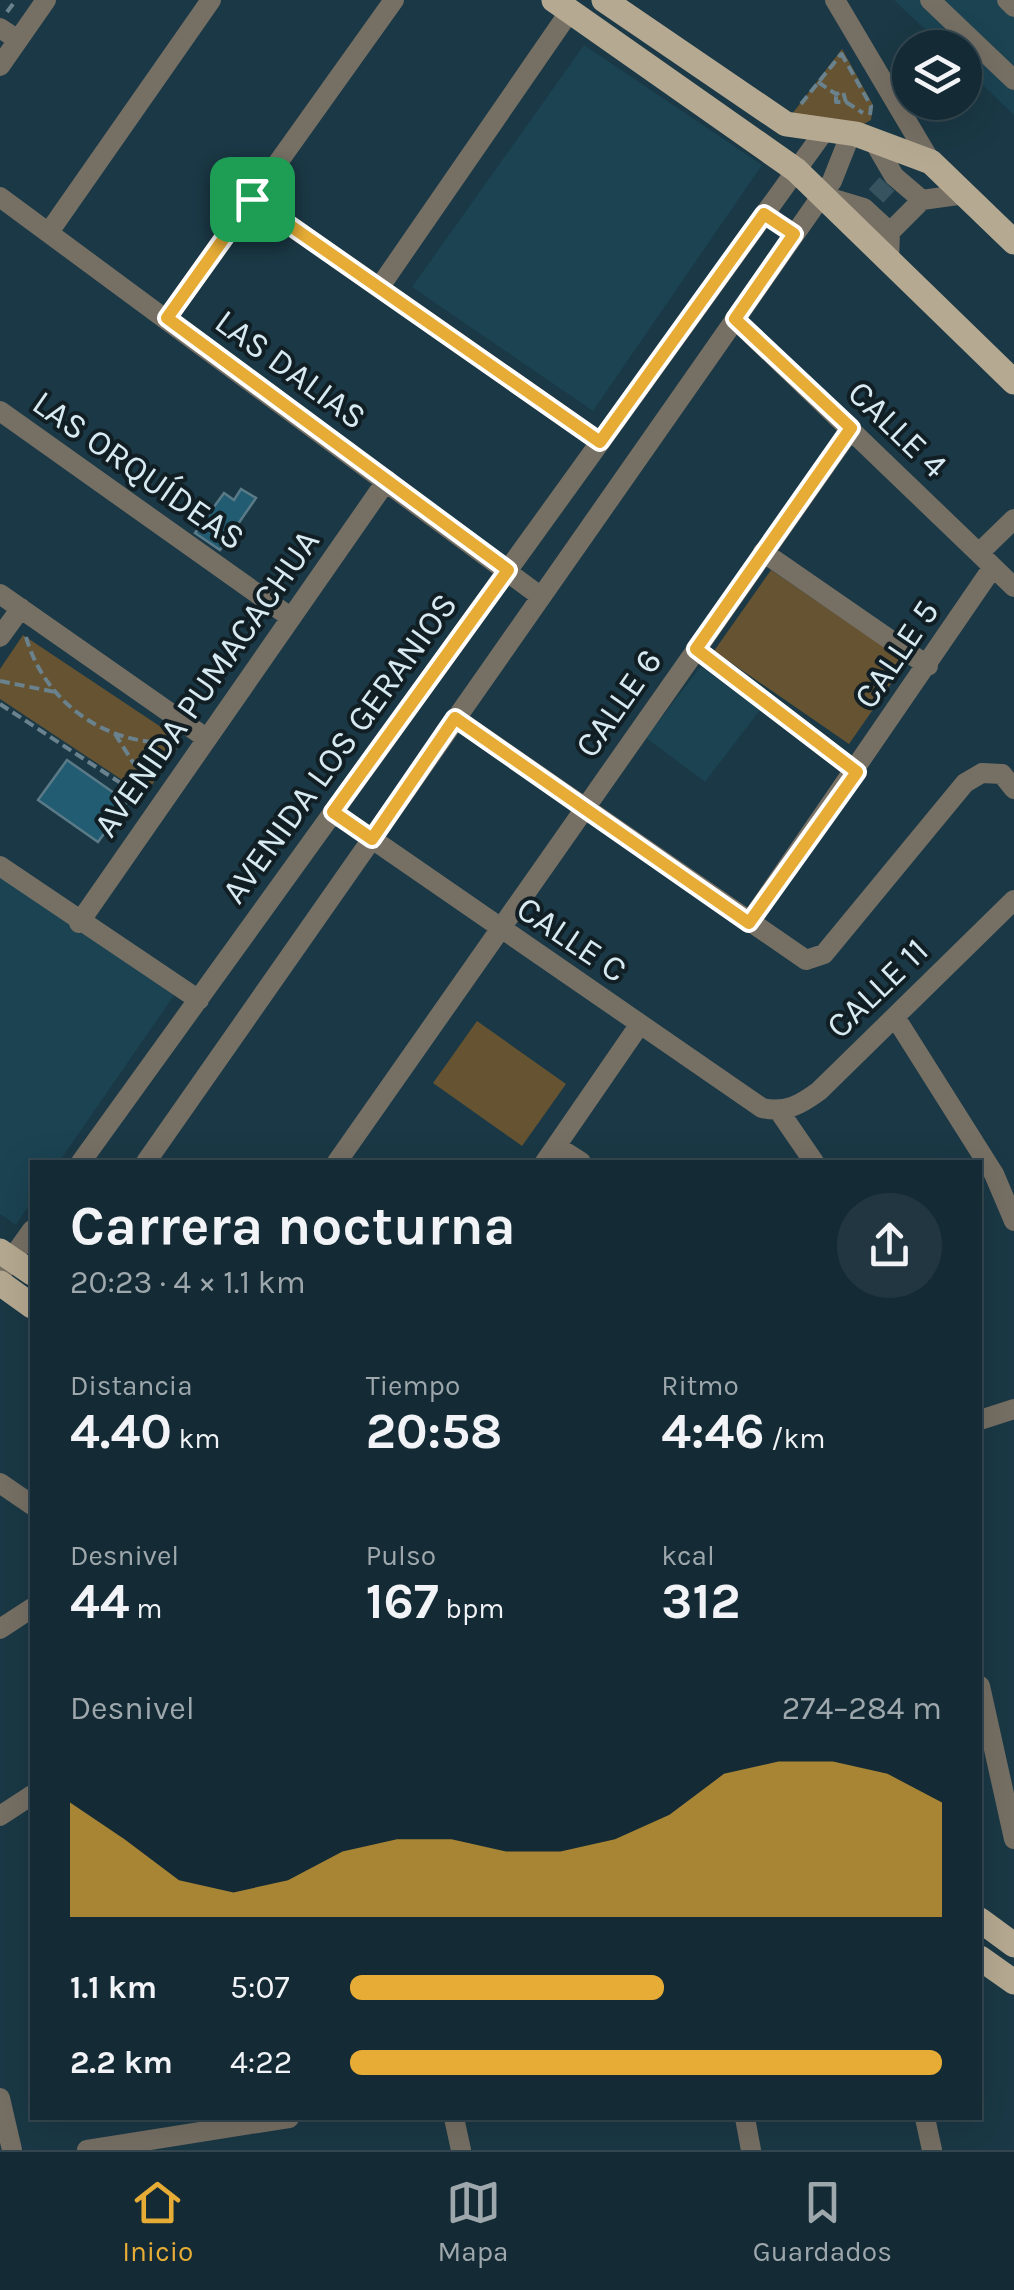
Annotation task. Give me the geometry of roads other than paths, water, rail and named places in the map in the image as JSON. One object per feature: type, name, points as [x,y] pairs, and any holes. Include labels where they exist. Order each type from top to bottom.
[{"type":"main road","points":[[604,0],[786,124],[856,128],[931,162],[1014,242]]},
{"type":"main road","points":[[562,6],[796,170],[1014,382]]},
{"type":"main road","points":[[0,1283],[30,1305]]},
{"type":"main road","points":[[982,1921],[1014,1945]]},
{"type":"main road","points":[[982,1959],[1014,1982]]},
{"type":"street","points":[[0,66],[46,0]]},
{"type":"street","points":[[49,232],[211,0]]},
{"type":"street","points":[[167,318],[394,0]]},
{"type":"street","points":[[835,0],[931,162]]},
{"type":"street","points":[[930,0],[1014,80]]},
{"type":"street","points":[[1007,0],[1014,7]]},
{"type":"street","points":[[379,288],[562,6]]},
{"type":"street","points":[[0,28],[18,40]]},
{"type":"street","points":[[856,128],[880,191],[890,232],[889,260]]},
{"type":"street","points":[[147,1160],[822,195],[856,128]]},
{"type":"street","name":"AVENIDA LOS GERANIOS","points":[[82,1160],[796,170],[856,128]]},
{"type":"street","points":[[822,195],[880,191],[922,200],[965,194]]},
{"type":"street","name":"LAS DALIAS","points":[[0,197],[540,596]]},
{"type":"street","points":[[252,199],[600,442]]},
{"type":"street","points":[[890,232],[922,200]]},
{"type":"street","points":[[764,214],[794,234]]},
{"type":"street","name":"CALLE 4","points":[[735,319],[1014,587]]},
{"type":"street","name":"LAS ORQUÍDEAS","points":[[0,411],[290,617]]},
{"type":"street","name":"CALLE 6","points":[[338,1160],[851,428]]},
{"type":"street","name":"AVENIDA PUMACACHUA","points":[[79,923],[387,480]]},
{"type":"street","name":"CALLE 5","points":[[749,923],[928,666],[986,560],[1014,520]]},
{"type":"street","points":[[763,552],[928,666]]},
{"type":"street","points":[[0,594],[206,738]]},
{"type":"street","points":[[0,638],[20,608]]},
{"type":"street","points":[[696,649],[857,772]]},
{"type":"street","points":[[455,718],[806,960],[819,958],[966,782],[982,773],[1008,782]]},
{"type":"street","name":"CALLE C","points":[[333,812],[762,1108],[779,1111]]},
{"type":"street","points":[[0,866],[198,1000]]},
{"type":"street","name":"CALLE 11","points":[[779,1111],[800,1104],[819,1091],[1014,900]]},
{"type":"street","points":[[894,1017],[994,1174],[1014,1221]]},
{"type":"street","points":[[551,1154],[640,1024]]},
{"type":"street","points":[[779,1111],[813,1160]]},
{"type":"street","points":[[11,1265],[30,1233]]},
{"type":"street","points":[[982,1419],[1014,1409]]},
{"type":"street","points":[[0,1483],[30,1504]]},
{"type":"street","points":[[0,1629],[30,1609]]},
{"type":"street","points":[[982,1695],[1014,1839]]},
{"type":"street","points":[[0,1816],[30,1796]]},
{"type":"street","points":[[0,2098],[12,2150]]},
{"type":"street","points":[[87,2150],[159,2144],[279,2120]]},
{"type":"street","points":[[454,2120],[461,2150]]},
{"type":"street","points":[[745,2120],[751,2150]]},
{"type":"street","points":[[924,2120],[932,2150]]},
{"type":"tunnel","points":[[876,196],[887,184]]}]
